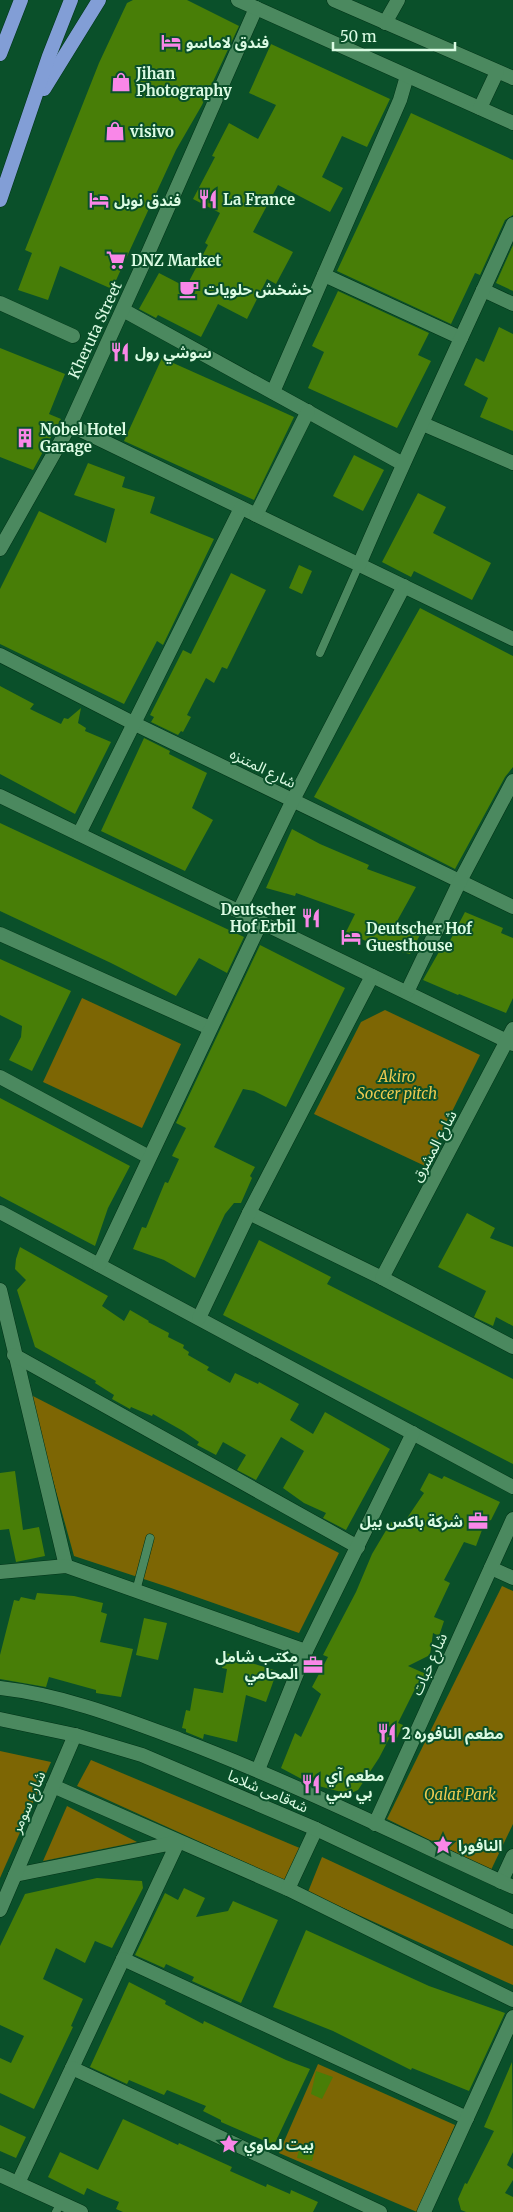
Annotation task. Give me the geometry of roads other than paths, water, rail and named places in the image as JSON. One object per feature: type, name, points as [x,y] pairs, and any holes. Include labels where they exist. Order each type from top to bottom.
[{"type":"highway","points":[[0,54],[21,0]]},
{"type":"highway","points":[[0,200],[71,0]]},
{"type":"highway","points":[[32,106],[78,36],[98,0]]},
{"type":"street","points":[[238,0],[513,123]]},
{"type":"street","points":[[335,0],[513,78]]},
{"type":"street","points":[[385,23],[398,0]]},
{"type":"street","name":"Kheruta Street","points":[[0,549],[70,425],[123,310],[256,8]]},
{"type":"street","points":[[480,108],[497,72]]},
{"type":"street","points":[[273,392],[400,100],[407,76]]},
{"type":"street","points":[[359,565],[513,224]]},
{"type":"street","points":[[324,274],[461,338]]},
{"type":"street","points":[[483,290],[513,304]]},
{"type":"street","points":[[0,303],[73,336]]},
{"type":"street","points":[[123,310],[403,464]]},
{"type":"street","points":[[256,515],[308,411]]},
{"type":"street","points":[[423,424],[513,463]]},
{"type":"street","points":[[70,425],[513,639]]},
{"type":"street","points":[[79,834],[241,508]]},
{"type":"street","points":[[239,911],[293,800],[404,586]]},
{"type":"street","name":"شارع المتنزه","points":[[0,655],[133,723],[513,907]]},
{"type":"street","points":[[407,992],[460,881],[513,781]]},
{"type":"street","points":[[0,796],[372,976],[511,1038]]},
{"type":"street","points":[[99,1265],[261,922]]},
{"type":"street","points":[[0,934],[210,1028]]},
{"type":"street","points":[[199,1318],[249,1213],[372,976]]},
{"type":"street","name":"شارع المشرق","points":[[382,1278],[511,1038]]},
{"type":"street","points":[[0,1077],[149,1157]]},
{"type":"street","points":[[0,1212],[513,1487]]},
{"type":"street","points":[[249,1213],[382,1278],[513,1347]]},
{"type":"street","points":[[0,1290],[14,1355],[66,1566]]},
{"type":"street","points":[[14,1355],[358,1547]]},
{"type":"street","points":[[258,1770],[306,1651],[413,1433]]},
{"type":"street","name":"شارع خبات","points":[[375,1824],[513,1519]]},
{"type":"street","points":[[0,1572],[66,1566],[306,1651]]},
{"type":"street","points":[[491,1568],[513,1578]]},
{"type":"street","name":"شەقامی شلاما","points":[[0,1688],[29,1691],[102,1710],[258,1770],[507,1885]]},
{"type":"street","name":"شەقامی شلاما","points":[[0,1719],[75,1735],[142,1755],[316,1829],[513,1922]]},
{"type":"street","name":"شارع سومر","points":[[0,1910],[75,1735]]},
{"type":"street","points":[[53,1786],[288,1889],[513,2000]]},
{"type":"street","points":[[288,1889],[316,1829]]},
{"type":"street","points":[[15,1875],[178,1842]]},
{"type":"street","points":[[18,2183],[178,1842]]},
{"type":"street","points":[[507,1885],[513,1856]]},
{"type":"street","points":[[123,1959],[467,2118]]},
{"type":"street","points":[[424,2212],[513,2017]]},
{"type":"street","points":[[72,2068],[380,2212]]},
{"type":"street","points":[[0,2175],[18,2183],[58,2207],[80,2212]]},
{"type":"lane","points":[[320,653],[359,565]]},
{"type":"lane","points":[[136,1591],[150,1538]]},
{"type":"place","name":"فندق لاماسو","points":[[171,42]]},
{"type":"place","name":"Jihan Photography","points":[[121,82]]},
{"type":"place","name":"visivo","points":[[115,131]]},
{"type":"place","name":"La France","points":[[208,199]]},
{"type":"place","name":"فندق نوبل","points":[[99,200]]},
{"type":"place","name":"DNZ Market","points":[[116,260]]},
{"type":"place","name":"خشخش حلويات","points":[[189,289]]},
{"type":"place","name":"سوشي رول","points":[[120,352]]},
{"type":"place","name":"Nobel Hotel Garage","points":[[25,438]]},
{"type":"place","name":"Deutscher Hof Erbil","points":[[311,918]]},
{"type":"place","name":"Deutscher Hof Guesthouse","points":[[351,937]]},
{"type":"place","name":"شركة باكس بيل","points":[[478,1521]]},
{"type":"place","name":"مكتب شامل المحامي","points":[[313,1665]]},
{"type":"place","name":"مطعم النافوره 2","points":[[387,1733]]},
{"type":"place","name":"مطعم آي بي سي","points":[[311,1784]]},
{"type":"place","name":"النافورا","points":[[443,1845]]},
{"type":"place","name":"بيت لماوي","points":[[229,2144]]},
{"type":"park label","name":"Akiro Soccer pitch","points":[[397,1084]]},
{"type":"park label","name":"Qalat Park","points":[[460,1794]]}]
